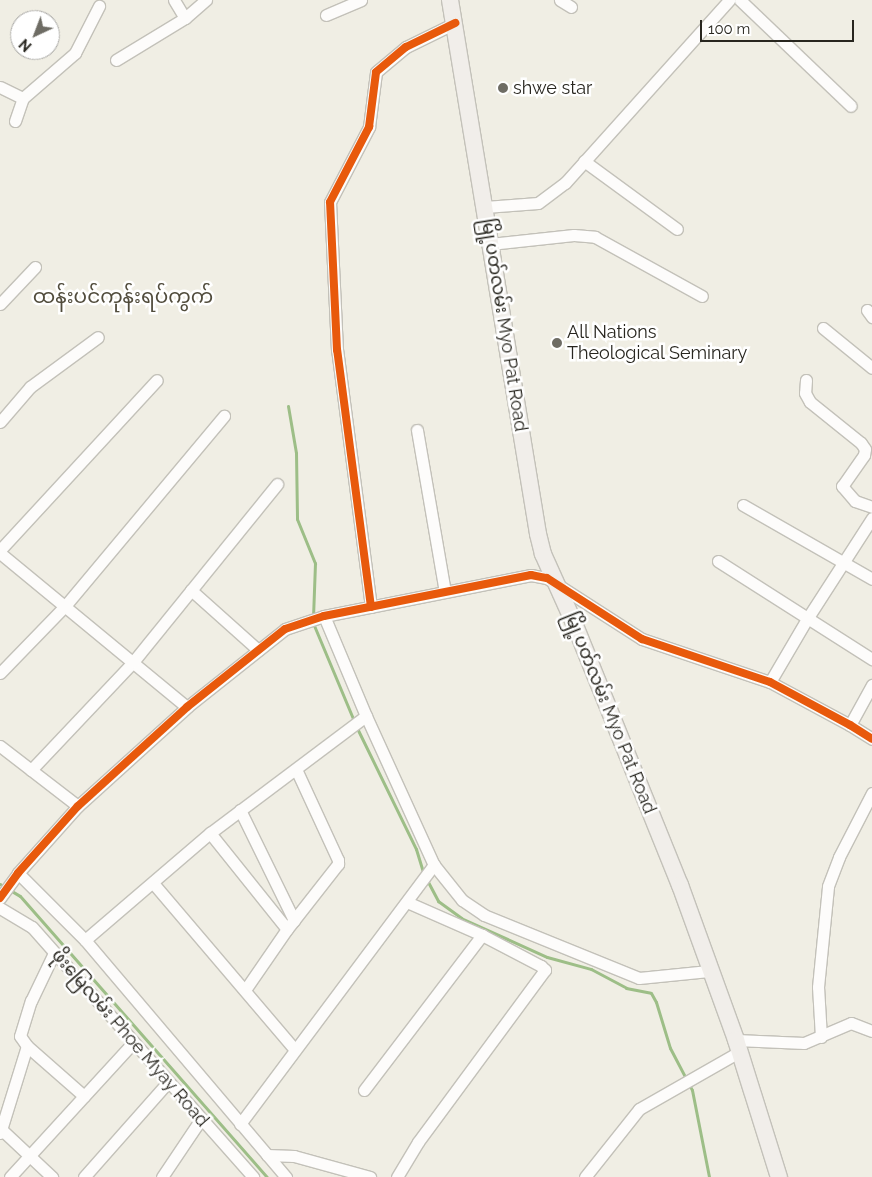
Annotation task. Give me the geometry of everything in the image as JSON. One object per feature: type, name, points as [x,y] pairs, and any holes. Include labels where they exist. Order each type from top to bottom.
[{"type":"main road","name":"မြို့ပတ်လမ်း Myo Pat Road","points":[[450,0],[538,534],[543,554],[680,885],[709,971],[738,1046],[779,1177]]},
{"type":"street","points":[[174,0],[186,18]]},
{"type":"street","points":[[116,60],[186,18],[206,0]]},
{"type":"street","points":[[326,15],[361,0]]},
{"type":"street","points":[[560,0],[571,7]]},
{"type":"street","points":[[485,207],[538,203],[565,183],[729,0]]},
{"type":"street","points":[[740,0],[851,106]]},
{"type":"street","points":[[15,121],[23,98],[75,53],[99,6]]},
{"type":"street","points":[[370,607],[337,350],[330,202],[369,127],[376,72],[406,47],[455,23]]},
{"type":"street","points":[[0,87],[23,98]]},
{"type":"street","points":[[584,161],[677,229]]},
{"type":"street","points":[[490,244],[574,235],[595,237],[702,296]]},
{"type":"street","points":[[0,304],[35,268]]},
{"type":"street","points":[[823,328],[871,365]]},
{"type":"street","points":[[0,422],[30,387],[98,337]]},
{"type":"street","points":[[157,380],[0,551],[187,707]]},
{"type":"street","points":[[806,380],[805,393],[810,402],[862,443],[865,449],[864,456],[842,486],[855,501],[872,507]]},
{"type":"street","points":[[0,673],[65,606],[224,416]]},
{"type":"street","points":[[417,430],[445,592]]},
{"type":"street","points":[[31,770],[133,662],[278,484]]},
{"type":"street","points":[[743,505],[872,579]]},
{"type":"street","points":[[770,682],[807,619],[872,518]]},
{"type":"street","points":[[718,562],[872,659]]},
{"type":"street","points":[[0,898],[18,873],[78,806],[187,707],[285,629],[324,616],[531,575],[547,578],[642,639],[770,682],[850,725],[872,740]]},
{"type":"street","points":[[191,590],[258,650]]},
{"type":"street","points":[[324,616],[366,716],[434,865],[462,900],[471,908],[558,947],[638,978],[709,971]]},
{"type":"street","points":[[850,725],[872,686]]},
{"type":"street","points":[[85,940],[210,833],[366,716]]},
{"type":"street","points":[[0,746],[78,806]]},
{"type":"street","points":[[244,990],[334,870],[338,860],[296,769]]},
{"type":"street","points":[[821,1037],[818,987],[828,886],[839,857],[872,793]]},
{"type":"street","points":[[240,810],[291,925]]},
{"type":"street","points":[[210,833],[291,925]]},
{"type":"street","points":[[240,1124],[434,865]]},
{"type":"street","points":[[18,873],[85,940],[286,1177]]},
{"type":"street","points":[[153,883],[296,1050]]},
{"type":"street","points":[[397,1177],[418,1142],[545,970],[542,966],[482,935],[407,902]]},
{"type":"street","name":"ဖိုးမြေလမ်း Phoe Myay Road","points":[[0,908],[32,927],[133,1043],[254,1177]]},
{"type":"street","points":[[364,1090],[482,935]]},
{"type":"street","points":[[54,953],[31,1001],[20,1036],[27,1046],[84,1096]]},
{"type":"street","points":[[585,1177],[639,1109],[738,1046],[804,1043],[851,1023],[872,1031]]},
{"type":"street","points":[[10,1177],[133,1043]]},
{"type":"street","points":[[27,1046],[1,1131],[52,1177]]},
{"type":"street","points":[[84,1177],[168,1082]]},
{"type":"street","points":[[162,1177],[202,1119]]},
{"type":"street","points":[[267,1155],[294,1156],[370,1177]]},
{"type":"waterway","points":[[288,406],[296,453],[297,519],[315,563],[313,617]]},
{"type":"waterway","points":[[313,623],[354,721]]},
{"type":"waterway","points":[[356,726],[416,849],[424,875]]},
{"type":"waterway","points":[[427,880],[438,901],[461,918],[547,957],[591,969],[626,988],[651,993],[656,1002],[670,1048],[692,1090],[709,1177]]},
{"type":"waterway","points":[[0,884],[20,896],[267,1177]]},
{"type":"cycle path","points":[[371,607],[337,350],[330,202],[369,127],[376,72],[406,47],[455,23]]},
{"type":"cycle path","points":[[0,898],[18,873],[78,806],[187,707],[285,629],[324,616],[531,575],[547,578],[642,639],[770,682],[872,739]]},
{"type":"place","name":"shwe star","points":[[503,88]]},
{"type":"place","name":"All Nations Theological Seminary","points":[[557,343]]},
{"type":"district","name":"ထန်းပင်ကုန်းရပ်ကွက်","points":[[123,296]]}]
